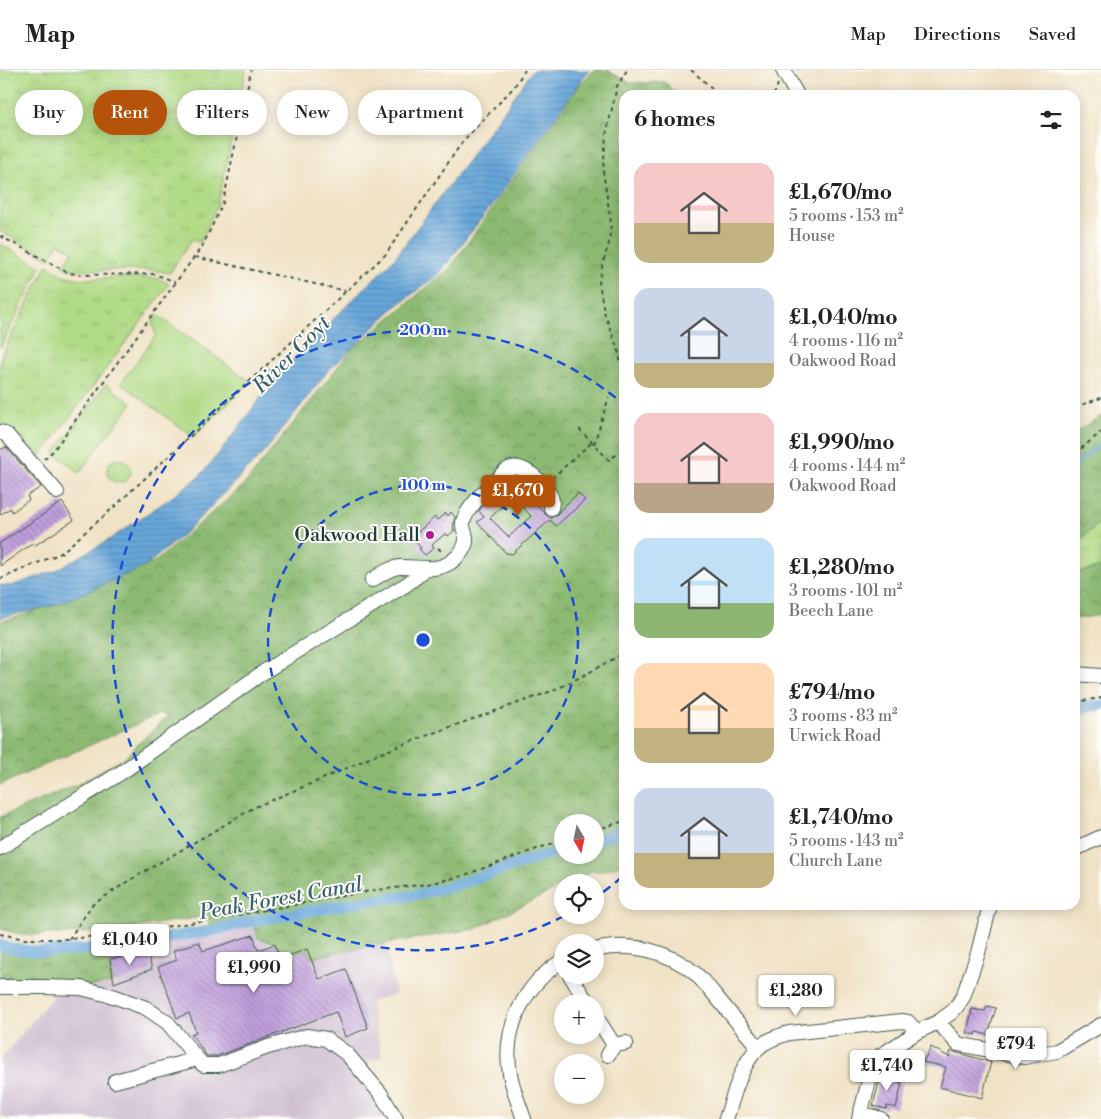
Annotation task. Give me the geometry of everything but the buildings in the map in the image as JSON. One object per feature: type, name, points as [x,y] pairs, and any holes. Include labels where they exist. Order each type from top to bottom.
[{"type":"street","points":[[783,70],[794,90]]},
{"type":"street","points":[[0,432],[7,435],[57,492]]},
{"type":"street","points":[[372,580],[392,568],[422,569],[437,567],[448,564],[455,559],[465,546],[466,538],[463,522],[474,501],[507,470],[514,467],[522,468],[531,473],[551,497],[553,502],[552,508]]},
{"type":"street","points":[[0,848],[122,772],[265,671],[407,584],[420,574],[422,569]]},
{"type":"street","points":[[1080,674],[1101,676]]},
{"type":"street","points":[[1080,847],[1101,838]]},
{"type":"street","points":[[881,1119],[859,1116],[872,1069],[880,1056],[917,1032],[938,1022],[957,1006],[963,997],[978,953],[989,910]]},
{"type":"street","points":[[604,949],[638,948],[670,957],[700,979],[758,1047]]},
{"type":"street","points":[[524,1119],[510,1075],[510,1043],[514,1024],[525,998],[545,974],[554,968]]},
{"type":"street","points":[[0,987],[81,988],[113,996],[146,1008],[168,1024],[203,1065],[219,1065],[268,1047],[307,1036],[326,1039],[347,1054],[380,1094],[396,1119]]},
{"type":"street","points":[[726,1119],[746,1065],[758,1047],[774,1038],[789,1033],[902,1020],[908,1022],[917,1032]]},
{"type":"street","points":[[938,1022],[958,1044],[1024,1057],[1057,1051],[1101,1025]]},
{"type":"street","points":[[604,1029],[616,1048]]},
{"type":"street","points":[[115,1081],[197,1059]]},
{"type":"path","points":[[35,467],[53,451],[204,245],[223,203],[251,70]]},
{"type":"path","points":[[0,579],[61,553],[112,509],[385,255],[463,141],[514,87],[525,70]]},
{"type":"path","points":[[619,354],[604,312],[599,282],[609,243],[611,223],[604,171],[606,135],[617,86],[628,70]]},
{"type":"path","points":[[691,70],[714,90]]},
{"type":"path","points":[[0,236],[68,273],[83,275],[153,274],[176,282]]},
{"type":"path","points":[[194,257],[347,291]]},
{"type":"path","points":[[543,486],[593,443],[609,397]]},
{"type":"path","points":[[1080,405],[1101,398]]},
{"type":"path","points":[[579,428],[610,460],[619,453]]},
{"type":"path","points":[[1080,450],[1101,432]]},
{"type":"path","points":[[69,939],[92,905],[130,880],[254,807],[322,780],[376,755],[555,690],[619,655]]},
{"type":"path","points":[[1080,701],[1101,698]]},
{"type":"path","points":[[604,827],[619,823]]},
{"type":"path","points":[[0,934],[24,938],[69,939],[210,920],[459,877],[554,843]]},
{"type":"shaded area","points":[[253,921],[257,938],[274,946],[279,961],[306,958],[385,938],[396,994],[370,1002],[382,1056],[354,1070],[388,1119],[8,1119],[0,1115],[0,1060],[56,993],[117,984],[110,950],[218,932]]},
{"type":"green space","points":[[0,70],[246,70],[242,90],[177,90],[177,135],[232,135],[218,204],[200,243],[192,239],[170,273],[153,270],[68,269],[63,267],[73,251],[58,243],[50,259],[0,231]]},
{"type":"green space","points":[[594,70],[609,70],[630,83],[665,82],[673,90],[619,90],[619,865],[603,871],[592,871],[586,874],[554,874],[554,890],[475,929],[356,948],[311,958],[307,949],[280,959],[275,944],[258,938],[253,921],[211,931],[208,916],[117,930],[68,934],[24,935],[0,929],[0,817],[76,785],[125,757],[168,715],[160,714],[0,785],[0,621],[65,601],[156,561],[244,485],[352,349],[449,269],[582,82]]},
{"type":"green space","points":[[0,244],[41,267],[0,348]]},
{"type":"green space","points":[[47,265],[63,275],[81,279],[148,278],[159,279],[169,284],[40,457],[0,423],[0,358]]},
{"type":"green space","points":[[157,315],[251,382],[193,437],[121,383],[156,335],[152,322]]},
{"type":"green space","points":[[106,384],[132,403],[79,473],[54,453]]},
{"type":"green space","points":[[1101,416],[1101,522],[1080,540],[1080,429]]},
{"type":"green space","points":[[119,459],[127,463],[131,471],[127,479],[119,483],[111,479],[107,471],[111,463]]},
{"type":"green space","points":[[1101,522],[1101,567],[1080,572],[1080,540]]},
{"type":"green space","points":[[1101,567],[1101,615],[1080,618],[1080,573]]},
{"type":"green space","points":[[0,945],[40,952],[107,947],[113,983],[81,988],[0,987]]},
{"type":"water","points":[[533,70],[589,70],[495,201],[439,274],[394,308],[328,371],[267,449],[186,532],[144,567],[56,605],[0,618],[0,585],[10,586],[55,571],[107,541],[200,476],[279,373],[394,259]]},
{"type":"waterway","points":[[1080,461],[1101,444]]},
{"type":"waterway","name":"Peak Forest Canal","points":[[1080,708],[1101,705]]},
{"type":"waterway","name":"Peak Forest Canal","points":[[604,837],[619,833]]},
{"type":"waterway","name":"Peak Forest Canal","points":[[0,945],[42,952],[70,951],[211,931],[253,921],[366,901],[410,896],[446,888],[554,853]]},
{"type":"place","name":"Oakwood Hall","points":[[430,535]]},
{"type":"water label","name":"River Goyt","points":[[292,355]]}]
